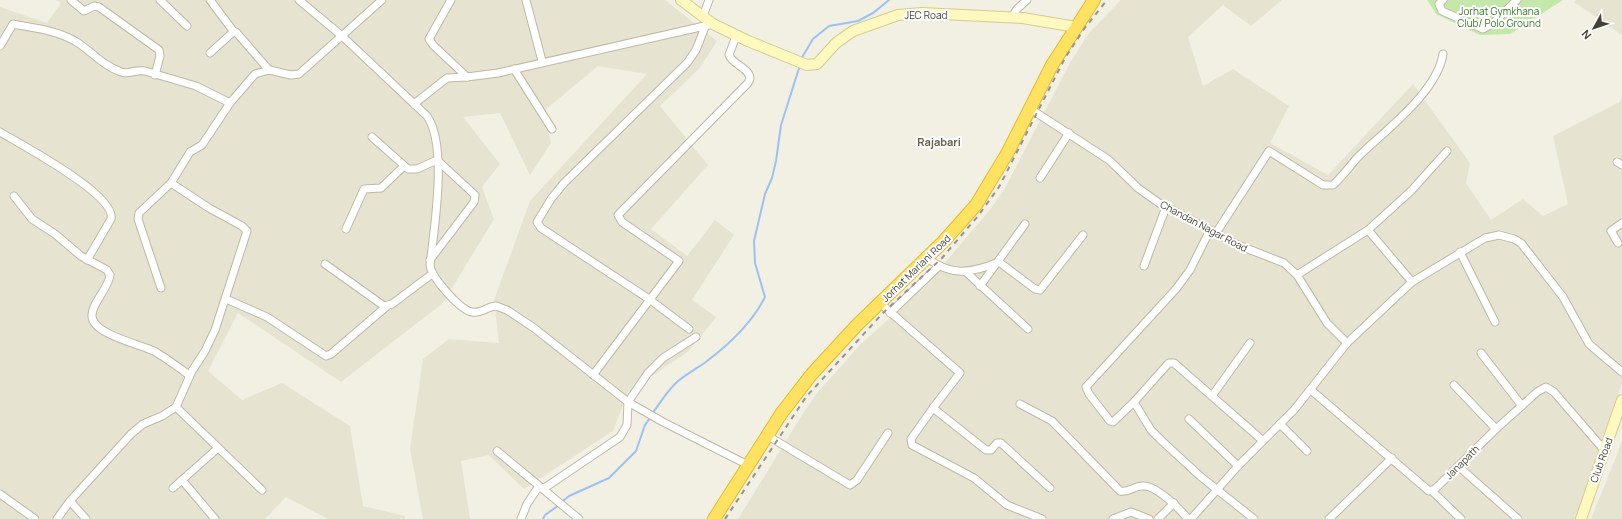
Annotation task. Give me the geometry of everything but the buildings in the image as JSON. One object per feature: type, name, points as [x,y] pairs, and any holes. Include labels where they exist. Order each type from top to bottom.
[{"type":"highway","name":"Jorhat Mariani Road","points":[[714,519],[781,414],[811,375],[880,303],[927,258],[976,205],[1008,152],[1052,65],[1094,0]]},
{"type":"street","points":[[71,0],[84,11],[94,6],[99,7],[159,50],[160,56],[155,75]]},
{"type":"street","points":[[160,0],[187,26]]},
{"type":"street","points":[[210,0],[234,32],[238,34],[269,70]]},
{"type":"street","points":[[299,0],[342,36],[414,104],[432,124],[436,140],[437,200],[430,270],[453,299],[464,309],[475,313],[492,306],[500,307],[543,335],[628,402],[748,465]]},
{"type":"street","points":[[161,288],[138,216],[171,183],[190,152],[204,142],[230,103],[255,74],[269,70],[290,75],[300,74],[382,0]]},
{"type":"street","points":[[451,0],[429,39],[433,45],[468,77]]},
{"type":"street","points":[[526,0],[542,61]]},
{"type":"street","name":"JEC Road","points":[[681,0],[703,16],[709,25],[807,65],[817,64],[836,43],[853,31],[863,26],[898,15],[922,13],[1012,18],[1044,21],[1076,27]]},
{"type":"street","points":[[703,16],[709,0]]},
{"type":"street","points":[[1012,18],[1017,9],[1027,0]]},
{"type":"street","points":[[1443,0],[1440,4],[1442,11],[1483,29],[1492,24],[1517,0]]},
{"type":"street","points":[[0,46],[13,24],[55,31],[77,43],[108,66],[125,73],[139,70],[196,86],[230,103]]},
{"type":"street","points":[[414,104],[447,78],[468,77],[514,69],[542,61],[709,25]]},
{"type":"street","points":[[689,329],[649,299],[541,228],[537,222],[551,199],[564,183],[687,63],[696,50],[709,25]]},
{"type":"street","points":[[210,53],[234,32]]},
{"type":"street","points":[[593,375],[649,299],[678,265],[679,261],[622,222],[618,215],[748,83],[750,76],[748,72],[732,61],[729,55],[736,36]]},
{"type":"street","points":[[1262,440],[1174,363],[1169,363],[1134,402],[1113,422],[1110,421],[1089,394],[1086,387],[1176,289],[1190,270],[1213,231],[1269,151],[1323,185],[1333,185],[1356,159],[1417,100],[1437,72],[1443,54]]},
{"type":"street","points":[[514,69],[552,129]]},
{"type":"street","name":"Chandan Nagar Road","points":[[1029,108],[1109,160],[1144,193],[1166,207],[1245,249],[1284,263],[1297,275],[1327,323],[1347,343]]},
{"type":"street","points":[[0,132],[87,186],[101,197],[112,216],[87,260]]},
{"type":"street","points":[[1040,178],[1069,133]]},
{"type":"street","points":[[372,137],[404,166],[414,170],[437,160]]},
{"type":"street","points":[[1297,275],[1368,230],[1411,191],[1447,151]]},
{"type":"street","points":[[430,260],[476,198],[471,189],[437,160]]},
{"type":"street","points":[[346,229],[364,189],[381,188],[404,166]]},
{"type":"street","points":[[57,519],[70,501],[138,428],[176,407],[189,375],[209,342],[226,299],[247,232],[242,226],[209,208],[171,183]]},
{"type":"street","points":[[14,196],[32,219],[55,234],[87,260],[107,270],[110,274],[92,313],[93,322],[98,328],[156,353],[189,375]]},
{"type":"street","points":[[1144,266],[1166,207]]},
{"type":"street","points":[[980,286],[999,262],[1025,224]]},
{"type":"street","points":[[1618,244],[1612,231],[1622,224]]},
{"type":"street","points":[[1368,230],[1412,282]]},
{"type":"street","points":[[999,262],[1040,290],[1083,235]]},
{"type":"street","points":[[1191,519],[1216,489],[1311,390],[1347,343],[1412,282],[1460,252],[1492,235],[1507,236],[1521,243],[1563,296],[1589,344],[1622,372]]},
{"type":"street","points":[[1460,252],[1495,322]]},
{"type":"street","points":[[927,258],[939,266],[966,272],[983,269],[999,262]]},
{"type":"street","points":[[326,264],[387,306]]},
{"type":"street","points":[[890,313],[939,266]]},
{"type":"street","points":[[966,272],[1028,330]]},
{"type":"street","points":[[226,299],[266,318],[326,356],[331,354],[387,306],[432,274]]},
{"type":"street","points":[[880,303],[960,373],[911,439],[912,445],[974,478],[1007,505],[1042,519]]},
{"type":"street","points":[[521,519],[527,504],[543,490],[620,437],[627,425],[628,402],[637,388],[658,363],[696,337]]},
{"type":"street","points":[[1212,396],[1250,343]]},
{"type":"street","points":[[1481,353],[1522,406]]},
{"type":"street","points":[[1454,385],[1496,429]]},
{"type":"street","name":"Janapath","points":[[1432,491],[1496,429],[1542,389],[1550,388],[1606,451]]},
{"type":"street","points":[[1311,390],[1392,458],[1426,489],[1432,491],[1461,519]]},
{"type":"street","name":"Club Road","points":[[1581,519],[1606,451],[1622,400]]},
{"type":"street","points":[[1134,402],[1156,436],[1216,489],[1254,519]]},
{"type":"street","points":[[1020,404],[1052,421],[1120,491],[1128,491],[1144,485],[1174,503],[1188,519]]},
{"type":"street","points":[[176,407],[262,490]]},
{"type":"street","points":[[933,408],[986,450],[991,450],[997,443],[1002,443],[1050,488]]},
{"type":"street","points":[[1189,419],[1238,466]]},
{"type":"street","points":[[1280,424],[1308,451]]},
{"type":"street","points":[[768,436],[850,485],[857,480],[888,433]]},
{"type":"street","points":[[173,488],[218,448]]},
{"type":"street","points":[[497,450],[576,517]]},
{"type":"street","points":[[1329,519],[1392,458]]},
{"type":"street","points":[[1458,466],[1518,519]]},
{"type":"street","points":[[182,480],[215,519]]},
{"type":"street","points":[[0,494],[35,519]]},
{"type":"street","points":[[70,501],[86,519]]},
{"type":"street","points":[[1158,519],[1174,503]]},
{"type":"street","points":[[1113,519],[1131,512],[1149,519]]},
{"type":"shaded area","points":[[56,0],[665,0],[717,41],[699,69],[660,106],[708,165],[651,229],[687,256],[715,220],[734,235],[692,300],[716,317],[689,351],[628,392],[613,431],[524,489],[489,455],[461,461],[470,519],[423,519],[410,449],[423,359],[449,339],[499,343],[494,300],[530,201],[647,74],[598,66],[544,111],[551,143],[530,175],[500,113],[463,117],[500,164],[482,187],[494,219],[443,303],[341,382],[238,313],[208,371],[242,400],[282,383],[350,426],[363,506],[405,516],[405,519],[328,519],[286,497],[265,519],[0,519],[0,7],[47,23],[61,3]]},
{"type":"shaded area","points":[[1121,0],[1282,0],[1251,26],[1223,5],[1188,37],[1203,86],[1233,69],[1289,106],[1270,143],[1328,175],[1413,84],[1470,163],[1466,183],[1491,220],[1523,199],[1543,216],[1568,204],[1553,136],[1620,102],[1622,95],[1622,383],[1576,519],[738,519],[802,415],[818,392],[860,345],[925,286],[989,211],[1004,190],[1071,61],[1089,33]]},
{"type":"shaded area","points":[[1576,0],[1622,0],[1622,35],[1574,2]]},
{"type":"shaded area","points":[[1622,440],[1622,519],[1591,519],[1616,457]]},
{"type":"green space","name":"Jorhat Gymkhana Club/ Polo Ground","points":[[1427,0],[1563,0],[1510,34],[1480,35],[1436,14]]},
{"type":"waterway","points":[[801,59],[813,39],[829,26],[858,21],[873,13],[889,0]]},
{"type":"waterway","points":[[652,414],[677,382],[716,354],[740,332],[754,315],[765,297],[755,263],[754,241],[765,194],[772,178],[776,161],[781,125],[800,65]]},
{"type":"waterway","points":[[562,502],[569,496],[609,478],[636,451],[645,425],[650,418]]},
{"type":"waterway","points":[[543,519],[545,515],[559,505]]},
{"type":"railway","points":[[725,519],[806,397],[882,314],[942,258],[978,216],[999,187],[1065,58],[1084,29],[1107,0]]},
{"type":"district","name":"Rajabari","points":[[939,141]]}]
